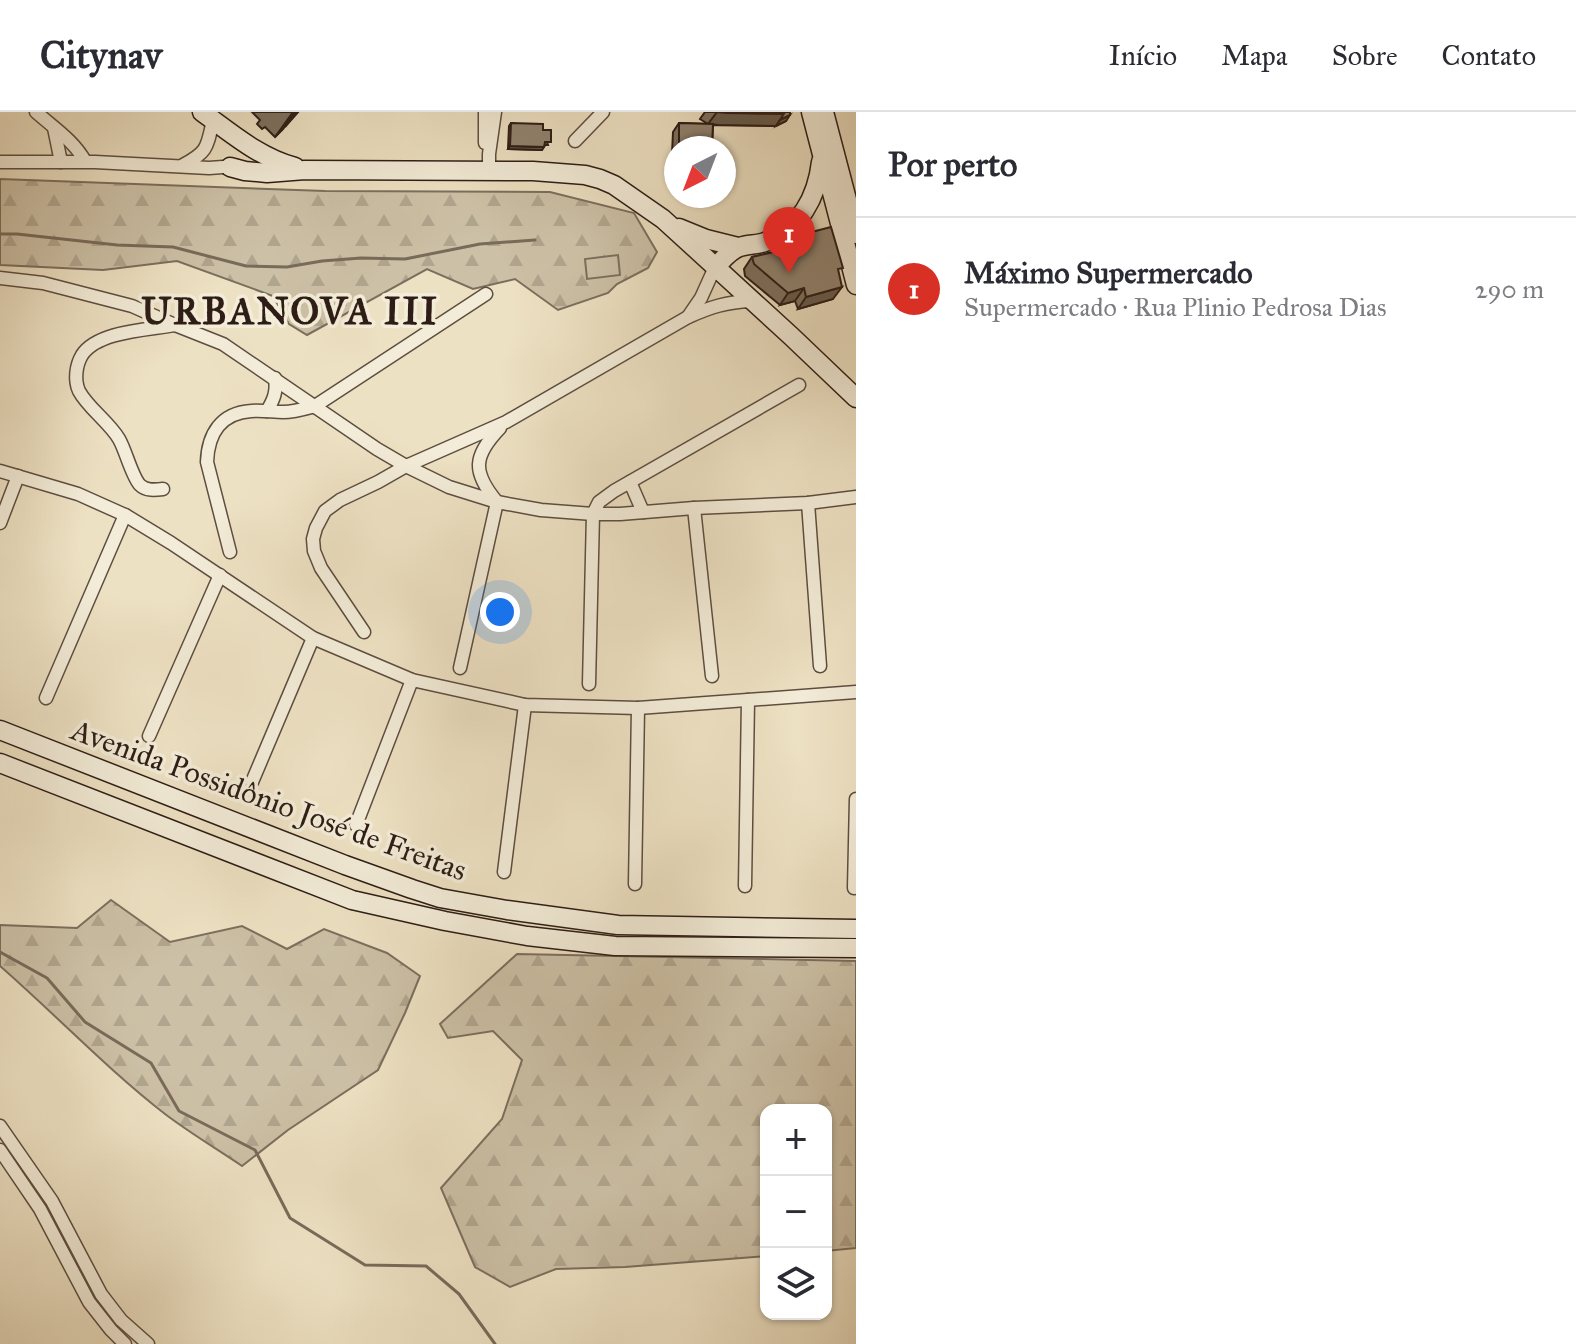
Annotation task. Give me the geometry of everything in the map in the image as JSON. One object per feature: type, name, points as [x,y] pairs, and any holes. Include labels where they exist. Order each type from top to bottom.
[{"type":"street","points":[[36,112],[68,138],[85,161]]},
{"type":"street","points":[[485,112],[485,144],[489,162]]},
{"type":"street","points":[[489,162],[495,112]]},
{"type":"street","points":[[575,141],[603,112]]},
{"type":"street","points":[[811,112],[822,154],[856,234]]},
{"type":"street","points":[[824,112],[856,285]]},
{"type":"street","points":[[208,116],[255,150],[276,161],[305,170]]},
{"type":"street","points":[[180,167],[203,153],[209,138],[208,116]]},
{"type":"street","points":[[54,128],[61,162]]},
{"type":"street","points":[[203,153],[209,168]]},
{"type":"street","points":[[663,219],[706,239],[738,247],[763,242],[780,234],[806,210],[815,192],[822,154]]},
{"type":"street","points":[[0,162],[85,161],[209,168],[276,161]]},
{"type":"street","points":[[230,167],[267,173],[489,162],[592,177],[614,185],[663,219],[751,301],[847,382],[856,398]]},
{"type":"street","points":[[806,210],[842,205]]},
{"type":"street","points":[[688,317],[701,298],[715,267],[738,247]]},
{"type":"street","points":[[0,278],[43,283],[132,306],[223,344],[406,466],[449,487],[497,502],[541,510],[593,514],[808,503],[856,497]]},
{"type":"street","points":[[230,552],[207,462],[212,433],[221,422],[230,415],[250,411],[293,412],[315,406],[486,294]]},
{"type":"street","points":[[364,632],[321,568],[314,551],[316,528],[325,511],[406,466],[506,422],[688,317],[710,307],[751,301]]},
{"type":"street","points":[[163,489],[150,490],[137,482],[119,438],[80,391],[76,374],[84,351],[100,340],[175,325]]},
{"type":"street","points":[[267,411],[277,389],[275,378]]},
{"type":"street","points":[[589,684],[593,514],[599,502],[799,385]]},
{"type":"street","points":[[460,668],[497,502],[480,476],[479,456],[506,422]]},
{"type":"street","points":[[0,471],[78,494],[125,515],[313,638],[412,680],[525,705],[638,708],[856,692]]},
{"type":"street","points":[[0,523],[18,476]]},
{"type":"street","points":[[630,482],[643,512]]},
{"type":"street","points":[[808,503],[820,666]]},
{"type":"street","points":[[694,508],[712,676]]},
{"type":"street","points":[[46,698],[125,515]]},
{"type":"street","points":[[149,736],[220,575]]},
{"type":"street","points":[[252,782],[313,638]]},
{"type":"street","points":[[356,825],[412,680]]},
{"type":"street","points":[[745,886],[748,700]]},
{"type":"street","points":[[504,872],[525,705]]},
{"type":"street","points":[[635,884],[638,708]]},
{"type":"street","name":"Avenida Possidônio José de Freitas","points":[[0,730],[345,865],[440,898],[618,925],[856,929]]},
{"type":"street","name":"Avenida Possidônio José de Freitas","points":[[0,763],[352,900],[445,921],[527,936],[615,946],[856,948]]},
{"type":"street","points":[[854,888],[856,799]]},
{"type":"street","points":[[0,1126],[52,1201],[106,1301],[121,1320],[148,1344]]},
{"type":"street","points":[[0,1150],[40,1209],[89,1302],[125,1344]]},
{"type":"green space","points":[[0,179],[325,191],[550,192],[634,213],[657,252],[648,268],[617,284],[608,293],[558,310],[515,279],[473,289],[427,269],[307,335],[289,324],[273,296],[177,261],[103,270],[0,265]]},
{"type":"green space","points":[[618,255],[620,275],[587,279],[585,259]]},
{"type":"green space","points":[[111,900],[170,942],[242,926],[287,949],[324,929],[387,953],[420,976],[378,1070],[288,1130],[242,1166],[144,1097],[0,966],[0,925],[77,928]]},
{"type":"green space","points":[[517,954],[856,961],[856,1248],[832,1250],[832,1104],[760,1104],[760,1256],[556,1269],[510,1287],[475,1267],[441,1188],[502,1119],[522,1060],[493,1031],[448,1038],[440,1024]]},
{"type":"building","points":[[719,112],[785,112],[785,114],[727,113]]},
{"type":"building","points":[[511,123],[543,124],[543,130],[551,130],[551,142],[545,142],[544,147],[510,146]]},
{"type":"building","points":[[679,123],[713,124],[712,136],[679,136]]},
{"type":"building","points":[[831,227],[843,268],[838,269],[842,287],[806,297],[804,288],[788,293],[754,264],[752,257],[807,244],[804,234]]},
{"type":"waterway","points":[[0,234],[173,247],[246,266],[287,267],[361,258],[405,259],[480,244],[535,240]]},
{"type":"waterway","points":[[0,952],[47,978],[85,1022],[151,1063],[179,1111],[255,1150],[290,1218],[365,1265],[426,1266],[459,1294],[495,1344]]},
{"type":"place","name":"Máximo Supermercado","points":[[789,273]]},
{"type":"district","name":"URBANOVA III","points":[[290,311]]}]
